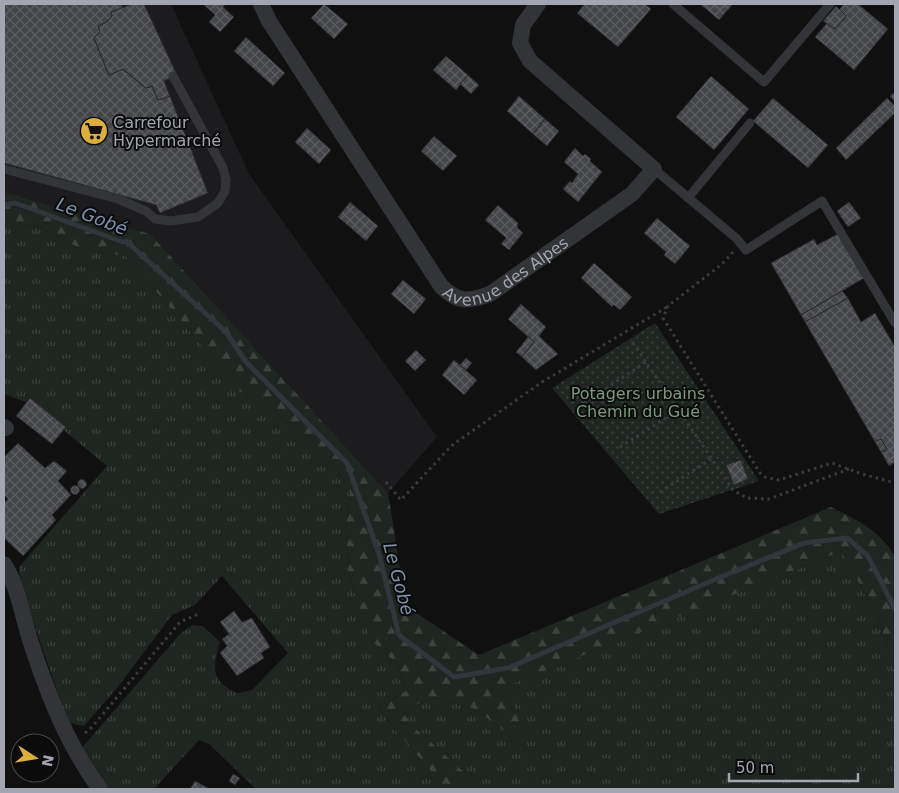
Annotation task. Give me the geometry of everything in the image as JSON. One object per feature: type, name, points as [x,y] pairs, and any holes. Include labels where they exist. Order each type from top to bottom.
[{"type":"street","name":"Avenue des Alpes","points":[[261,4],[269,21],[441,286],[452,297],[462,300],[475,299],[490,294],[632,194],[654,169]]},
{"type":"street","points":[[538,4],[523,25],[520,43],[530,61],[654,169]]},
{"type":"street","points":[[4,564],[10,574],[34,651],[70,744],[100,789]]},
{"type":"lane","points":[[673,4],[764,82],[830,4]]},
{"type":"lane","points":[[4,170],[118,199],[146,211],[155,219],[171,222],[198,217],[218,203],[225,191],[226,180],[223,168],[174,76]]},
{"type":"lane","points":[[688,198],[750,124]]},
{"type":"lane","points":[[654,169],[715,220],[746,250],[822,201],[895,323]]},
{"type":"path","points":[[386,482],[401,500],[451,446],[542,382],[668,306],[722,264],[741,244]]},
{"type":"path","points":[[668,306],[663,318],[760,473],[765,477],[779,480],[832,463],[895,483]]},
{"type":"path","points":[[633,343],[733,490],[747,498],[769,499],[849,469]]},
{"type":"path","points":[[584,403],[646,362]]},
{"type":"path","points":[[620,447],[679,410]]},
{"type":"path","points":[[660,492],[712,458]]},
{"type":"path","points":[[70,744],[92,727],[180,622],[199,614]]},
{"type":"shaded area","points":[[4,4],[171,4],[249,174],[437,437],[388,493],[150,234],[4,192]]},
{"type":"green space","points":[[4,192],[150,234],[388,493],[406,606],[479,655],[831,507],[875,532],[895,556],[895,671],[879,621],[842,551],[507,686],[529,750],[475,709],[432,697],[402,712],[417,730],[465,773],[463,788],[444,786],[378,707],[406,691],[398,665],[373,642],[362,619],[349,573],[346,530],[350,493],[342,476],[274,410],[237,390],[221,368],[126,256],[83,250],[38,226],[4,222]]},
{"type":"green space","points":[[4,222],[38,226],[83,250],[126,256],[221,368],[237,390],[274,410],[342,476],[350,493],[346,530],[349,573],[362,619],[373,642],[398,665],[406,691],[378,707],[445,786],[417,730],[402,712],[432,697],[475,709],[528,749],[506,686],[842,551],[879,621],[895,671],[895,789],[256,789],[209,744],[199,740],[154,789],[106,789],[81,749],[180,634],[192,625],[203,626],[220,642],[215,666],[218,679],[229,689],[238,693],[252,690],[288,653],[222,576],[195,605],[172,615],[117,688],[84,726],[68,723],[20,583],[19,567],[107,466],[33,405],[4,394]]},
{"type":"green space","name":"Potagers urbains Chemin du Gué","points":[[655,323],[759,481],[659,514],[552,388]]},
{"type":"building","name":"Carrefour Hypermarché","points":[[4,4],[121,4],[123,8],[111,12],[112,16],[107,22],[98,26],[100,31],[94,38],[109,75],[123,69],[146,88],[152,86],[158,100],[170,96],[208,193],[160,213],[156,205],[4,163]]},
{"type":"building","points":[[132,4],[144,4],[177,75],[164,81],[170,96],[158,100],[152,86],[146,88],[123,69],[109,75],[94,38],[100,31],[98,26],[107,22],[112,16],[111,12]]},
{"type":"building","points":[[203,4],[226,4],[223,7],[234,17],[220,32],[209,22],[215,15]]},
{"type":"building","points":[[324,4],[348,24],[334,39],[311,18]]},
{"type":"building","points":[[585,4],[645,4],[651,9],[618,47],[577,13]]},
{"type":"building","points":[[700,4],[733,4],[719,20]]},
{"type":"building","points":[[844,4],[858,4],[888,29],[854,70],[815,37],[828,22],[835,29],[846,16],[839,10]]},
{"type":"building","points":[[836,6],[846,16],[835,29],[823,21]]},
{"type":"building","points":[[246,37],[285,73],[273,86],[234,51]]},
{"type":"building","points":[[446,56],[468,75],[456,90],[433,70]]},
{"type":"building","points":[[468,75],[479,85],[471,94],[460,84]]},
{"type":"building","points":[[711,76],[749,109],[714,150],[676,117]]},
{"type":"building","points":[[895,92],[895,102],[890,96]]},
{"type":"building","points":[[519,96],[545,119],[533,134],[507,111]]},
{"type":"building","points":[[773,98],[828,145],[808,168],[753,121]]},
{"type":"building","points":[[887,98],[895,106],[895,113],[846,160],[836,148]]},
{"type":"building","points":[[545,119],[559,131],[547,146],[533,134]]},
{"type":"building","points":[[307,128],[331,150],[319,164],[295,142]]},
{"type":"building","points":[[434,136],[457,156],[443,171],[421,151]]},
{"type":"building","points":[[575,148],[583,156],[585,154],[591,159],[590,161],[602,172],[578,202],[563,189],[570,181],[572,183],[578,174],[564,162]]},
{"type":"building","points":[[350,202],[378,226],[366,241],[338,217]]},
{"type":"building","points":[[849,202],[861,218],[848,227],[837,211]]},
{"type":"building","points":[[498,205],[518,223],[517,227],[523,233],[509,250],[501,244],[506,238],[485,220]]},
{"type":"building","points":[[657,218],[690,246],[675,264],[664,255],[666,252],[644,233]]},
{"type":"building","points":[[838,234],[864,278],[801,315],[771,263],[814,239],[817,245]]},
{"type":"building","points":[[594,263],[632,297],[620,310],[614,305],[612,307],[581,278]]},
{"type":"building","points":[[403,280],[426,299],[414,314],[391,294]]},
{"type":"building","points":[[842,291],[848,298],[805,322],[801,315]]},
{"type":"building","points":[[848,298],[861,322],[875,313],[895,347],[895,462],[889,466],[881,452],[887,449],[881,439],[875,442],[805,322]]},
{"type":"building","points":[[521,304],[546,327],[539,336],[558,354],[536,370],[522,357],[534,342],[508,319]]},
{"type":"building","points":[[528,337],[534,342],[522,357],[516,352]]},
{"type":"building","points":[[416,350],[426,360],[415,371],[405,361]]},
{"type":"building","points":[[466,358],[472,363],[466,370],[460,365]]},
{"type":"building","points":[[454,360],[477,380],[464,395],[442,375]]},
{"type":"building","points":[[30,398],[66,427],[52,444],[16,416]]},
{"type":"building","points":[[881,439],[887,449],[881,452],[875,442]]},
{"type":"building","points":[[18,443],[45,468],[54,461],[67,471],[58,481],[71,495],[52,515],[56,520],[23,556],[4,538],[4,503],[8,499],[4,495],[4,457]]},
{"type":"building","points":[[741,460],[748,479],[734,485],[726,465]]},
{"type":"building","points":[[82,480],[86,484],[82,488],[78,484]]},
{"type":"building","points":[[75,486],[79,490],[75,494],[71,490]]},
{"type":"building","points":[[234,611],[242,622],[252,618],[270,647],[261,653],[264,658],[237,676],[220,653],[227,646],[222,639],[229,634],[220,622]]},
{"type":"building","points":[[233,774],[240,778],[235,785],[229,781]]},
{"type":"building","points":[[195,781],[210,789],[190,789]]},
{"type":"waterway","name":"Le Gobé","points":[[4,205],[15,203],[123,242],[126,241],[226,332],[246,362],[347,463],[379,554],[399,635],[454,677],[508,668],[804,543],[847,538],[868,556],[895,609]]},
{"type":"place","name":"Carrefour Hypermarché","points":[[94,131]]}]
